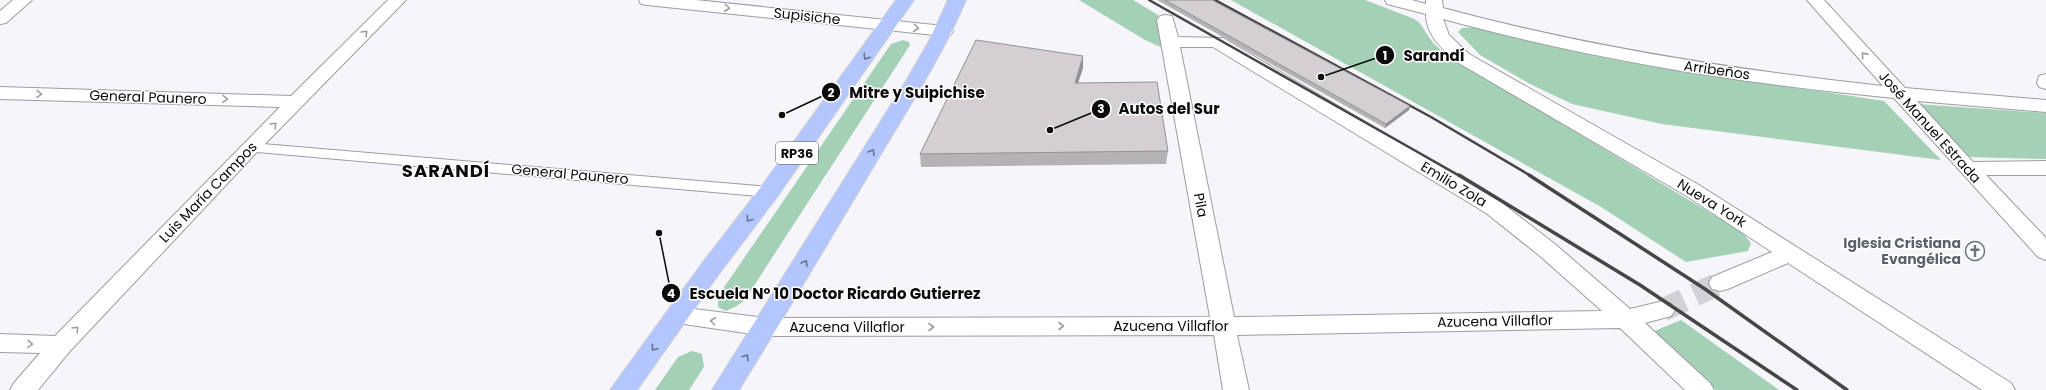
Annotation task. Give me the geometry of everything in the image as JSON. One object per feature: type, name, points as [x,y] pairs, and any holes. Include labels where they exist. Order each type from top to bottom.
[{"type":"main road","name":"RP36","points":[[623,390],[678,316],[711,268],[769,192],[889,25],[905,0]]},
{"type":"main road","points":[[725,390],[766,327],[944,31],[957,0]]},
{"type":"street","points":[[0,20],[24,0]]},
{"type":"street","name":"Luis María Campos","points":[[23,390],[61,345],[250,148],[398,0]]},
{"type":"street","name":"Supisiche","points":[[647,0],[944,31]]},
{"type":"street","name":"Arribeños","points":[[1393,0],[1435,6],[1577,46],[1647,59],[1900,94],[2046,106]]},
{"type":"street","name":"José Manuel Estrada","points":[[1815,0],[1968,169],[2046,252]]},
{"type":"street","name":"Nueva York","points":[[1435,6],[1435,23],[1440,34],[1449,46],[1463,58],[1653,167],[1789,252],[2002,390]]},
{"type":"street","name":"Pila","points":[[1166,20],[1236,390]]},
{"type":"street","name":"Emilio Zola","points":[[1170,42],[1217,42],[1494,208],[1515,223],[1626,319],[1701,390]]},
{"type":"street","name":"General Paunero","points":[[0,93],[296,102]]},
{"type":"street","name":"General Paunero","points":[[250,148],[769,192]]},
{"type":"street","points":[[1968,169],[2046,168]]},
{"type":"street","points":[[1720,283],[1770,263],[1789,252]]},
{"type":"street","name":"Azucena Villaflor","points":[[678,316],[766,327],[1223,326],[1626,319],[1663,310]]},
{"type":"street","points":[[0,343],[61,345]]},
{"type":"green space","points":[[1079,0],[1133,0],[1158,15],[1163,48],[1145,40]]},
{"type":"green space","points":[[1231,0],[1365,0],[1412,18],[1419,22],[1433,43],[1443,52],[1742,232],[1751,243],[1748,251],[1686,262],[1601,207]]},
{"type":"green space","points":[[1477,27],[1615,60],[1884,101],[1941,160],[1662,124],[1572,104],[1530,84],[1480,55],[1458,32],[1462,28]]},
{"type":"green space","points":[[903,40],[909,42],[910,45],[744,301],[726,311],[718,307],[718,296],[891,44]]},
{"type":"green space","points":[[1917,104],[2046,113],[2046,159],[1966,157]]},
{"type":"green space","points":[[1681,320],[1779,390],[1716,390],[1652,332]]},
{"type":"green space","points":[[692,351],[702,354],[704,367],[689,390],[655,390],[678,357]]},
{"type":"building","points":[[1165,0],[1212,0],[1410,106],[1386,124]]},
{"type":"building","points":[[976,40],[1083,56],[1075,83],[1157,82],[1168,151],[920,154]]},
{"type":"tunnel","points":[[1663,310],[1720,283]]},
{"type":"railway","points":[[1149,0],[1460,176]]},
{"type":"railway","points":[[1215,0],[1431,117],[1531,176]]},
{"type":"railway","points":[[1459,175],[1640,285],[1797,390]]},
{"type":"railway","points":[[1529,175],[1705,289],[1847,390]]},
{"type":"place","name":"Sarandí","points":[[1321,77]]},
{"type":"place","name":"Mitre y Suipichise","points":[[782,115]]},
{"type":"place","name":"Autos del Sur","points":[[1050,130]]},
{"type":"place","name":"Escuela Nº 10 Doctor Ricardo Gutierrez","points":[[659,233]]},
{"type":"place","name":"Iglesia Cristiana Evangélica","points":[[1975,251]]},
{"type":"district","name":"SARANDÍ","points":[[446,170]]}]
